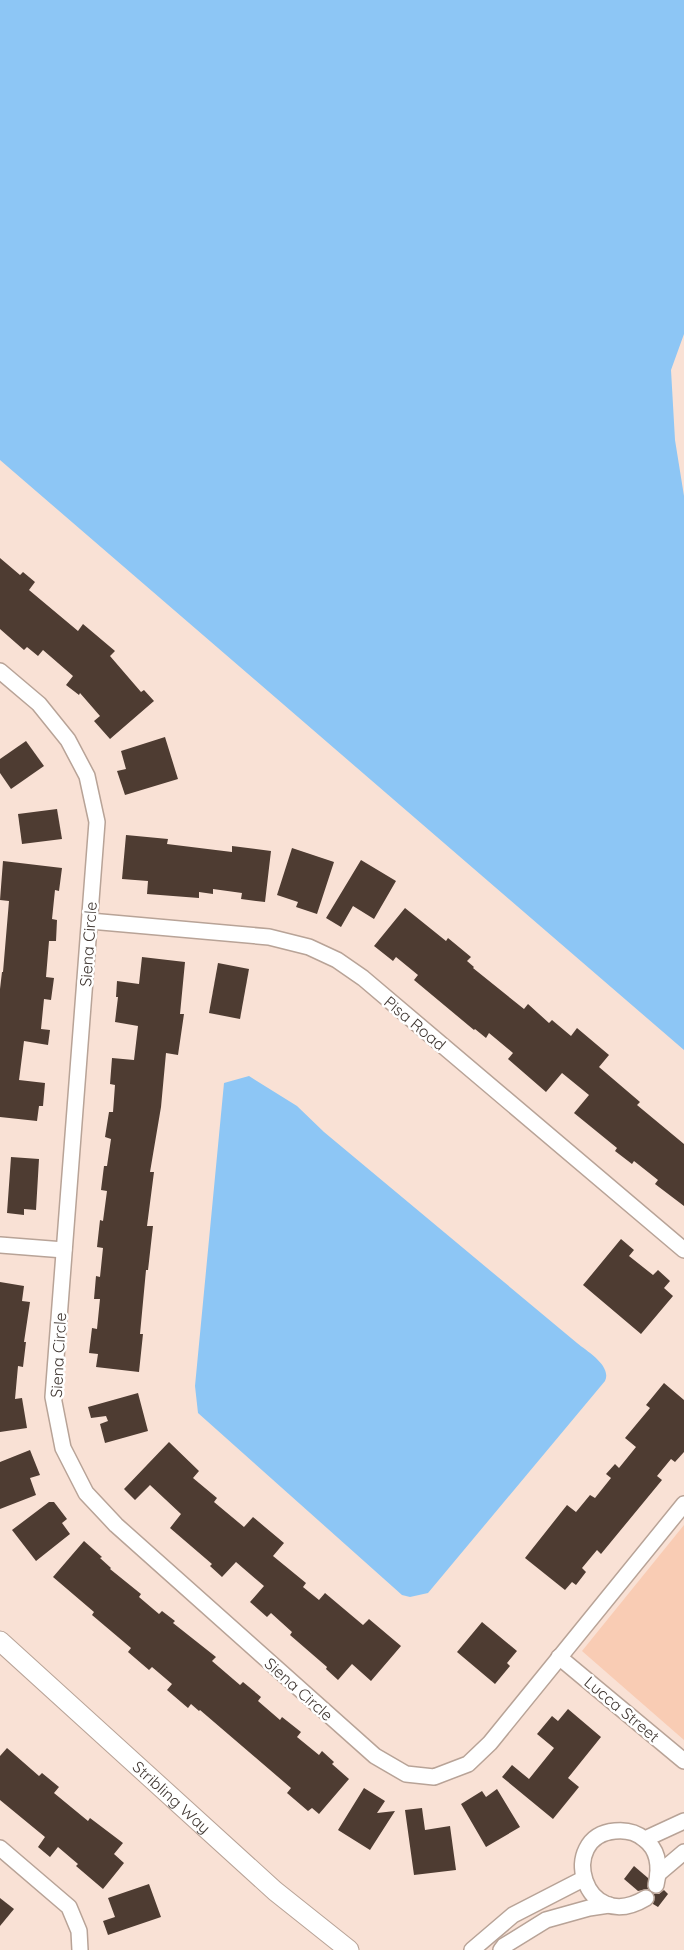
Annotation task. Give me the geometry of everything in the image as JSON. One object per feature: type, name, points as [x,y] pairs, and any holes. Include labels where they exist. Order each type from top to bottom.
[{"type":"street","name":"Siena Circle","points":[[0,671],[39,704],[68,740],[87,776],[97,822],[54,1397],[63,1448],[86,1493],[116,1526],[375,1756],[406,1774],[434,1777],[468,1764],[490,1743],[684,1504]]},
{"type":"street","name":"Pisa Road","points":[[90,921],[269,937],[309,946],[336,960],[362,978],[684,1250]]},
{"type":"street","points":[[0,1245],[64,1250]]},
{"type":"street","name":"Stribling Way","points":[[0,1641],[275,1891],[349,1950]]},
{"type":"street","name":"Lucca Street","points":[[559,1657],[684,1761]]},
{"type":"street","points":[[645,1839],[684,1821]]},
{"type":"street","points":[[609,1905],[597,1899],[588,1890],[583,1878],[582,1866],[584,1855],[590,1844],[599,1836],[610,1831],[622,1830],[634,1833],[645,1839],[653,1849],[658,1873],[684,1851]]},
{"type":"street","points":[[0,1848],[69,1907],[79,1931],[80,1950]]},
{"type":"street","points":[[472,1950],[513,1916],[583,1878]]},
{"type":"street","points":[[501,1950],[504,1946],[546,1920],[589,1908],[609,1905],[622,1907],[635,1904],[646,1898]]},
{"type":"shaded area","points":[[684,1525],[684,1740],[582,1651]]},
{"type":"water","points":[[0,0],[684,0],[684,334],[671,370],[675,440],[684,496],[684,1050],[0,460]]},
{"type":"water","points":[[249,1076],[297,1106],[324,1132],[593,1355],[605,1370],[605,1381],[428,1593],[410,1597],[402,1595],[198,1413],[195,1386],[224,1083]]},
{"type":"building","points":[[0,558],[20,575],[23,572],[35,582],[29,590],[78,631],[83,624],[115,651],[110,656],[141,692],[144,690],[154,701],[110,739],[94,721],[100,716],[80,693],[79,695],[66,685],[73,676],[43,650],[38,656],[27,647],[24,650],[0,629]]},
{"type":"building","points":[[165,737],[178,779],[125,795],[117,771],[126,769],[121,751]]},
{"type":"building","points":[[26,741],[44,766],[11,789],[0,773],[0,759]]},
{"type":"building","points":[[57,809],[62,839],[22,844],[18,814]]},
{"type":"building","points":[[126,835],[168,839],[167,844],[232,852],[232,846],[271,851],[265,902],[241,899],[242,893],[213,889],[213,894],[199,892],[199,898],[147,894],[148,881],[122,879]]},
{"type":"building","points":[[292,848],[334,862],[317,914],[296,907],[298,902],[277,895]]},
{"type":"building","points":[[361,860],[396,881],[374,919],[353,906],[341,927],[326,918]]},
{"type":"building","points":[[3,861],[62,868],[59,891],[55,890],[52,919],[57,920],[56,941],[49,941],[46,977],[54,978],[51,1000],[44,999],[41,1029],[50,1030],[48,1045],[24,1041],[19,1080],[45,1083],[43,1106],[39,1106],[37,1121],[0,1117],[0,989],[9,901],[0,900]]},
{"type":"building","points":[[405,908],[446,941],[448,938],[471,957],[467,961],[473,968],[524,1009],[528,1004],[549,1023],[552,1020],[571,1036],[577,1028],[609,1055],[599,1067],[640,1102],[637,1105],[684,1144],[684,1206],[655,1184],[658,1180],[634,1161],[632,1164],[615,1151],[617,1148],[574,1113],[589,1095],[562,1073],[546,1092],[508,1059],[513,1053],[489,1033],[486,1038],[474,1030],[414,980],[418,975],[396,957],[393,961],[374,946]]},
{"type":"building","points":[[142,957],[185,962],[180,1014],[184,1014],[178,1055],[166,1053],[161,1107],[150,1172],[154,1172],[147,1226],[153,1226],[148,1270],[146,1270],[140,1334],[143,1334],[139,1372],[96,1367],[98,1354],[89,1353],[92,1328],[97,1329],[100,1299],[94,1299],[96,1276],[100,1277],[103,1248],[97,1247],[100,1220],[103,1221],[107,1191],[101,1190],[104,1166],[107,1166],[111,1139],[105,1137],[109,1112],[113,1112],[115,1085],[110,1084],[112,1058],[134,1060],[138,1026],[115,1022],[118,997],[116,997],[117,981],[139,984]]},
{"type":"building","points":[[218,963],[249,969],[240,1019],[209,1013]]},
{"type":"building","points":[[11,1157],[39,1159],[36,1210],[24,1209],[24,1215],[7,1213]]},
{"type":"building","points":[[621,1239],[634,1250],[629,1256],[653,1275],[658,1270],[670,1281],[664,1288],[673,1296],[641,1334],[583,1285]]},
{"type":"building","points":[[0,1282],[24,1286],[22,1301],[30,1302],[24,1342],[26,1342],[23,1367],[18,1366],[15,1399],[22,1398],[27,1428],[0,1432]]},
{"type":"building","points":[[664,1383],[684,1400],[684,1452],[675,1462],[671,1459],[657,1476],[662,1480],[601,1554],[597,1550],[582,1568],[586,1572],[576,1585],[572,1582],[565,1590],[525,1558],[567,1505],[576,1512],[590,1495],[595,1498],[611,1478],[606,1474],[615,1464],[619,1468],[636,1447],[625,1438],[650,1408],[646,1405]]},
{"type":"building","points":[[138,1393],[148,1431],[105,1443],[100,1424],[108,1421],[106,1416],[91,1418],[88,1407]]},
{"type":"building","points":[[169,1442],[199,1471],[193,1478],[217,1498],[214,1502],[244,1527],[253,1517],[284,1543],[273,1556],[306,1583],[303,1587],[319,1600],[325,1593],[363,1625],[369,1619],[401,1646],[371,1681],[352,1664],[338,1680],[326,1669],[327,1667],[290,1635],[292,1632],[271,1613],[267,1617],[250,1602],[264,1586],[236,1562],[222,1577],[210,1566],[212,1564],[170,1528],[181,1514],[150,1485],[135,1500],[124,1489]]},
{"type":"building","points":[[30,1450],[40,1475],[30,1478],[36,1495],[0,1509],[0,1462]]},
{"type":"building","points":[[49,1502],[54,1502],[67,1519],[62,1523],[70,1534],[36,1561],[12,1530]]},
{"type":"building","points":[[84,1541],[102,1557],[100,1558],[110,1569],[141,1594],[139,1597],[159,1614],[162,1611],[175,1621],[173,1623],[216,1657],[212,1661],[240,1685],[243,1682],[261,1697],[258,1701],[280,1720],[282,1717],[301,1732],[297,1737],[319,1755],[322,1751],[334,1762],[332,1764],[349,1779],[319,1814],[312,1808],[308,1811],[287,1793],[291,1788],[200,1710],[191,1704],[188,1708],[167,1690],[172,1684],[152,1667],[149,1670],[128,1652],[131,1648],[92,1615],[94,1612],[53,1577]]},
{"type":"building","points":[[482,1622],[517,1651],[507,1663],[510,1666],[495,1684],[457,1652]]},
{"type":"building","points":[[568,1709],[601,1737],[568,1778],[579,1787],[553,1819],[502,1777],[512,1765],[529,1779],[554,1748],[537,1734],[552,1716],[558,1721]]},
{"type":"building","points":[[7,1748],[39,1776],[42,1773],[59,1787],[54,1793],[88,1821],[90,1818],[123,1843],[114,1854],[124,1863],[103,1889],[76,1866],[78,1864],[58,1847],[50,1857],[38,1847],[45,1837],[0,1800],[0,1756]]},
{"type":"building","points":[[364,1788],[385,1801],[377,1813],[395,1811],[370,1850],[338,1830]]},
{"type":"building","points":[[497,1789],[520,1827],[486,1847],[461,1804],[482,1791],[486,1797]]},
{"type":"building","points":[[422,1808],[425,1830],[450,1826],[456,1870],[414,1875],[405,1810]]},
{"type":"building","points":[[634,1866],[648,1878],[648,1889],[638,1891],[624,1879]]},
{"type":"building","points":[[149,1884],[161,1917],[108,1935],[103,1921],[115,1917],[108,1898]]},
{"type":"building","points":[[664,1890],[668,1894],[658,1907],[653,1904],[654,1894],[659,1894]]},
{"type":"building","points":[[0,1898],[14,1909],[0,1926]]}]
